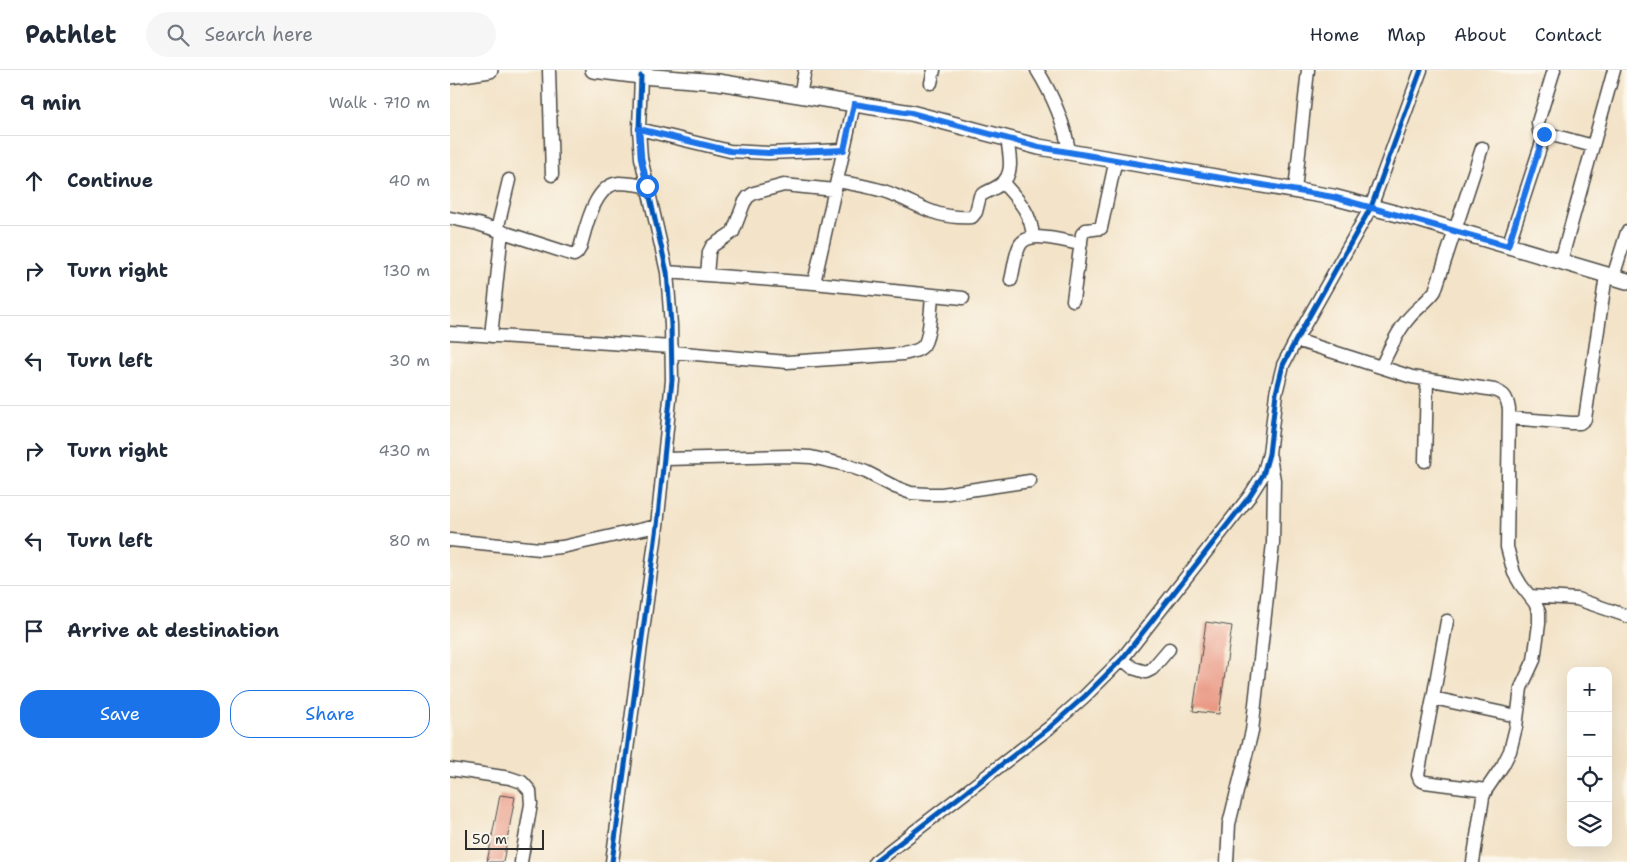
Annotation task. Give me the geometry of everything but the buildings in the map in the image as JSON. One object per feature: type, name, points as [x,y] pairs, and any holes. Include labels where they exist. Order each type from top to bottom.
[{"type":"main road","points":[[453,74],[490,70]]},
{"type":"main road","points":[[593,70],[718,82],[911,113],[1039,147],[1333,197],[1615,278]]},
{"type":"street","points":[[550,70],[552,175]]},
{"type":"street","points":[[800,95],[805,70]]},
{"type":"street","points":[[1037,70],[1060,114],[1069,151]]},
{"type":"street","points":[[1295,190],[1308,70]]},
{"type":"street","points":[[875,862],[1050,728],[1085,696],[1122,659],[1249,497],[1263,475],[1269,454],[1276,393],[1283,365],[1371,207],[1421,70]]},
{"type":"street","points":[[1554,70],[1538,122],[1540,130],[1544,134],[1593,146]]},
{"type":"street","points":[[1561,261],[1614,70]]},
{"type":"street","points":[[616,861],[672,389],[672,349],[667,272],[641,158],[639,129],[641,76]]},
{"type":"street","points":[[814,283],[854,104]]},
{"type":"street","points":[[639,129],[730,151],[768,153],[844,150]]},
{"type":"street","points":[[1508,246],[1544,134]]},
{"type":"street","points":[[707,275],[709,252],[712,246],[733,232],[748,196],[784,185],[836,186],[894,195],[927,211],[962,218],[972,217],[976,212],[980,196],[1003,183],[1008,176],[1010,167],[1007,138]]},
{"type":"street","points":[[1380,367],[1408,318],[1435,291],[1482,148]]},
{"type":"street","points":[[1073,300],[1082,234],[1086,230],[1101,228],[1116,159]]},
{"type":"street","points":[[491,336],[499,231],[509,180]]},
{"type":"street","points":[[450,218],[499,231],[574,255],[580,248],[595,202],[607,187],[619,183],[647,186]]},
{"type":"street","points":[[1003,183],[1025,209],[1032,225],[1033,237]]},
{"type":"street","points":[[1509,418],[1571,423],[1580,423],[1585,420],[1615,278],[1627,232]]},
{"type":"street","points":[[1011,280],[1019,246],[1024,240],[1042,237],[1081,244]]},
{"type":"street","points":[[667,272],[814,283],[963,298]]},
{"type":"street","points":[[450,333],[672,349],[787,362],[902,354],[920,349],[926,341],[932,295]]},
{"type":"street","points":[[1296,340],[1427,381],[1494,390],[1502,393],[1507,398],[1509,418],[1507,547],[1514,573],[1540,612],[1540,624],[1534,660],[1521,688],[1510,751],[1500,772],[1486,790],[1482,803],[1473,862]]},
{"type":"street","points":[[1425,461],[1427,381]]},
{"type":"street","points":[[1227,862],[1229,824],[1252,731],[1273,543],[1274,480],[1269,454]]},
{"type":"street","points":[[665,459],[811,457],[866,472],[895,487],[912,493],[927,494],[942,494],[1030,482]]},
{"type":"street","points":[[450,540],[515,548],[562,547],[657,526]]},
{"type":"street","points":[[1530,596],[1577,599],[1627,616]]},
{"type":"street","points":[[1446,621],[1434,698],[1418,776],[1420,780],[1486,790]]},
{"type":"street","points":[[1122,659],[1133,668],[1146,672],[1152,669],[1169,649]]},
{"type":"street","points":[[1434,698],[1517,716]]},
{"type":"street","points":[[450,769],[510,778],[522,782],[530,791],[531,804],[521,862]]},
{"type":"cycle path","points":[[875,862],[1049,728],[1085,696],[1122,659],[1249,497],[1263,475],[1269,454],[1276,393],[1283,365],[1371,207],[1421,70]]},
{"type":"cycle path","points":[[612,862],[657,526],[672,380],[671,325],[667,272],[641,158],[639,129],[641,76]]},
{"type":"route","points":[[647,186],[641,158],[639,129],[710,147],[746,153],[844,150],[854,104],[911,113],[1039,147],[1333,197],[1508,246],[1544,134]]}]
